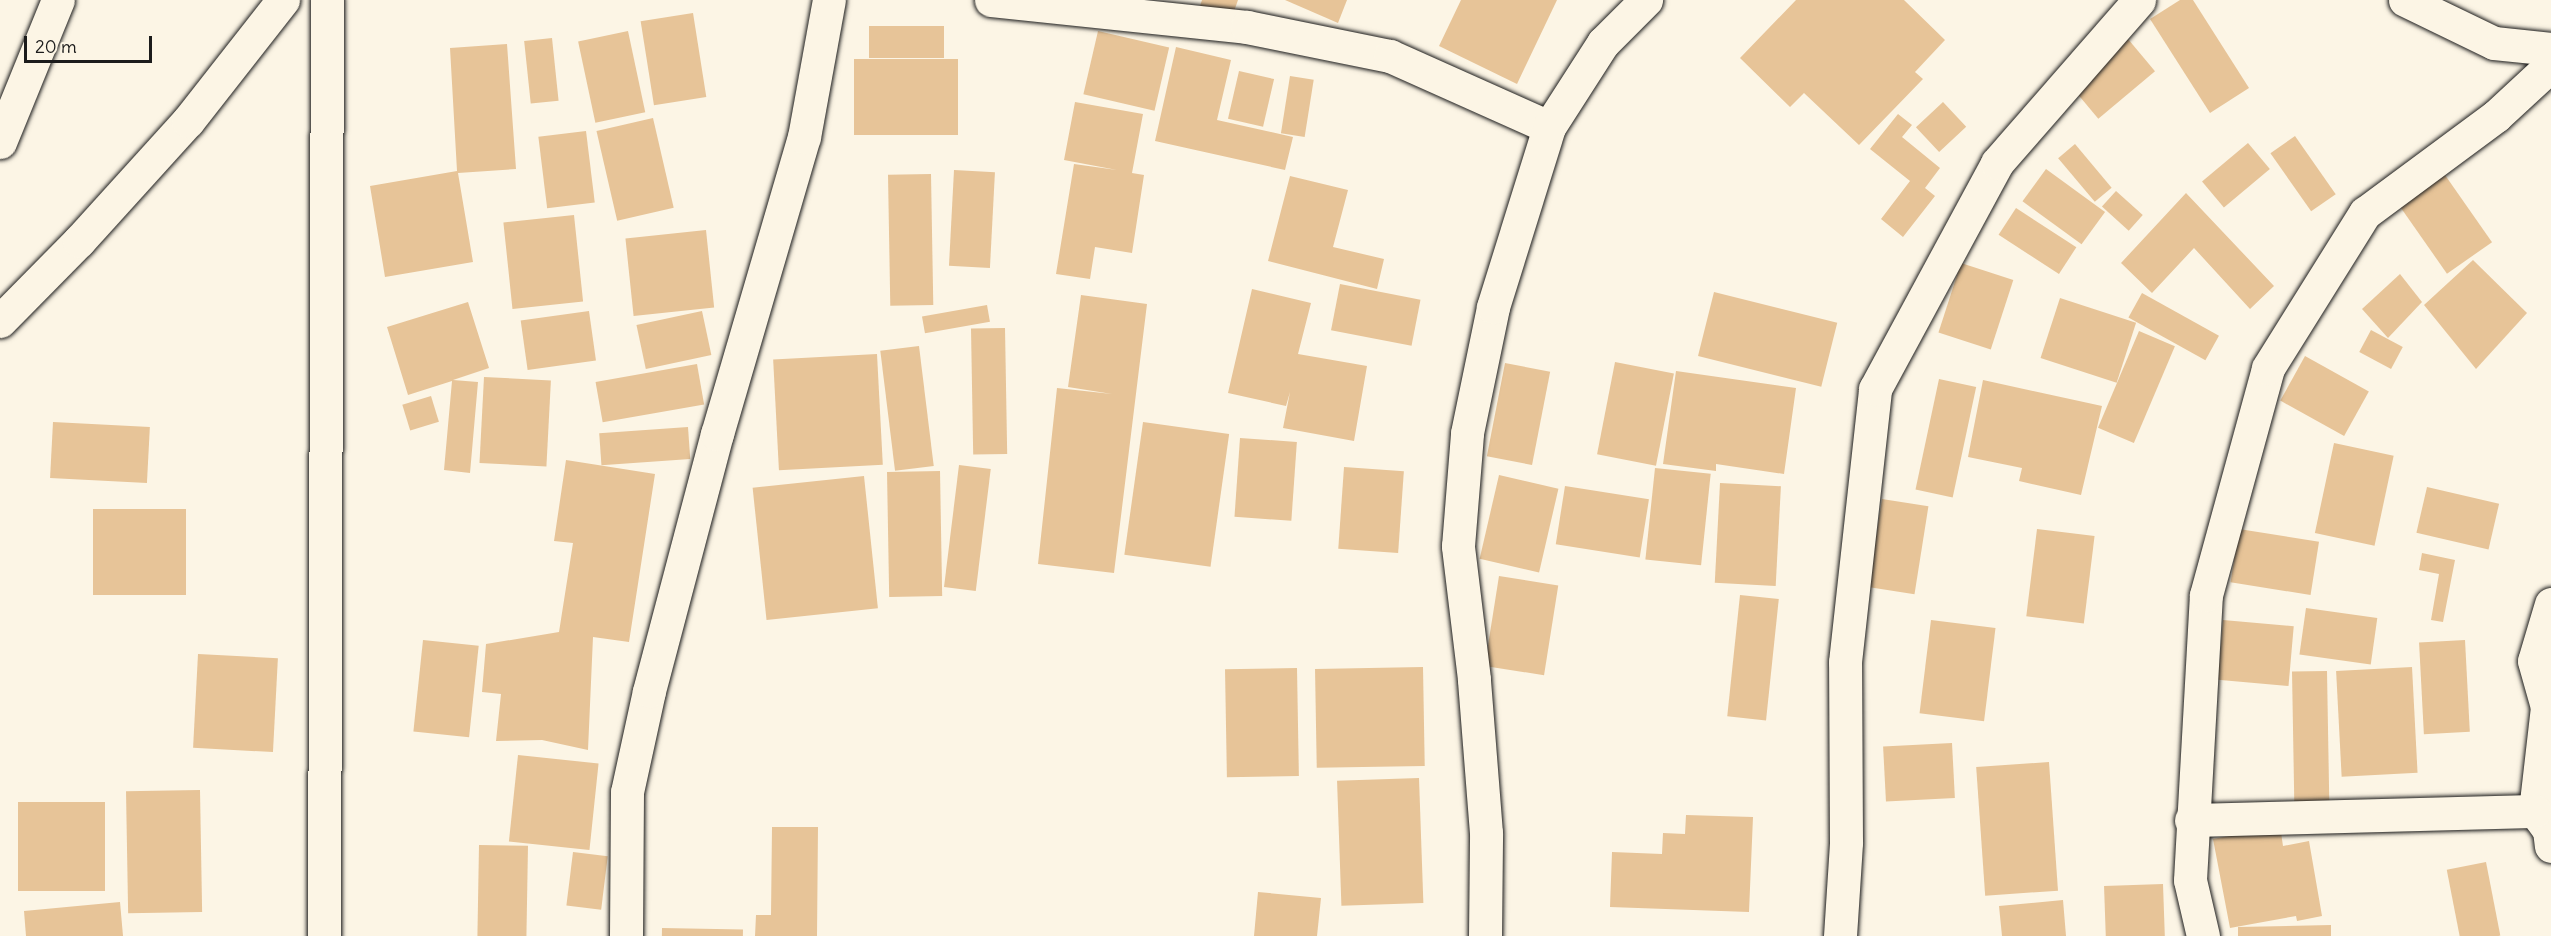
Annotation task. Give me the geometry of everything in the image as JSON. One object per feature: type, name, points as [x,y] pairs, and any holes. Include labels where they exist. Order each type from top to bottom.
[{"type":"street","points":[[0,142],[58,0]]},
{"type":"street","points":[[0,321],[79,241],[188,121],[283,0]]},
{"type":"street","points":[[324,936],[327,0]]},
{"type":"street","points":[[626,936],[627,792],[649,691],[717,434],[804,137],[829,0]]},
{"type":"street","points":[[991,0],[1247,27],[1390,56],[1549,127]]},
{"type":"street","points":[[1485,936],[1481,767],[1458,546],[1467,433],[1493,307],[1549,127],[1603,43],[1646,0]]},
{"type":"street","points":[[1840,936],[1846,842],[1845,662],[1875,389],[1997,163],[2139,0]]},
{"type":"street","points":[[2404,0],[2494,43],[2551,50]]},
{"type":"street","points":[[2203,936],[2190,880],[2191,820],[2206,595],[2268,368],[2365,213],[2496,116],[2551,65]]},
{"type":"street","points":[[2191,820],[2547,829],[2547,707],[2534,662],[2551,604]]},
{"type":"building","points":[[1202,0],[1238,0],[1231,20],[1199,9]]},
{"type":"building","points":[[1285,0],[1347,0],[1338,23]]},
{"type":"building","points":[[1461,0],[1557,0],[1517,84],[1439,46]]},
{"type":"building","points":[[1796,0],[1904,0],[1945,40],[1915,72],[1923,79],[1859,145],[1804,93],[1790,107],[1740,58]]},
{"type":"building","points":[[2180,0],[2193,0],[2249,88],[2210,113],[2150,19]]},
{"type":"building","points":[[693,13],[706,97],[654,105],[641,21]]},
{"type":"building","points":[[869,26],[944,26],[944,58],[869,58]]},
{"type":"building","points":[[628,31],[645,112],[595,123],[578,42]]},
{"type":"building","points":[[1098,31],[1169,47],[1155,111],[1083,94]]},
{"type":"building","points":[[552,38],[559,101],[531,104],[524,41]]},
{"type":"building","points":[[2128,39],[2155,71],[2098,119],[2071,87]]},
{"type":"building","points":[[507,44],[516,169],[458,173],[473,262],[385,277],[370,186],[457,171],[450,48]]},
{"type":"building","points":[[1176,47],[1231,60],[1217,120],[1293,137],[1285,170],[1155,141]]},
{"type":"building","points":[[854,59],[958,59],[958,135],[854,135]]},
{"type":"building","points":[[1239,71],[1274,79],[1263,127],[1228,119]]},
{"type":"building","points":[[1290,76],[1314,80],[1305,137],[1281,133]]},
{"type":"building","points":[[1075,102],[1143,114],[1132,173],[1144,175],[1132,253],[1095,247],[1090,279],[1056,274],[1074,164],[1117,170],[1064,160]]},
{"type":"building","points":[[1943,102],[1966,127],[1939,152],[1916,127]]},
{"type":"building","points":[[1898,114],[1912,125],[1902,137],[1940,168],[1925,188],[1935,196],[1903,237],[1881,219],[1910,181],[1870,149]]},
{"type":"building","points":[[653,118],[674,208],[617,221],[596,131]]},
{"type":"building","points":[[586,131],[595,202],[547,208],[538,137]]},
{"type":"building","points":[[2295,136],[2336,194],[2311,211],[2270,153]]},
{"type":"building","points":[[2248,143],[2270,169],[2224,208],[2202,182]]},
{"type":"building","points":[[2075,144],[2112,188],[2095,202],[2058,158]]},
{"type":"building","points":[[2046,169],[2105,212],[2082,244],[2022,201]]},
{"type":"building","points":[[954,170],[995,172],[990,268],[949,266]]},
{"type":"building","points":[[931,174],[933,305],[890,306],[888,175]]},
{"type":"building","points":[[2445,175],[2492,242],[2447,274],[2400,207]]},
{"type":"building","points":[[1290,176],[1348,190],[1333,247],[1384,259],[1377,289],[1268,261]]},
{"type":"building","points":[[2116,191],[2143,215],[2129,231],[2102,207]]},
{"type":"building","points":[[2186,193],[2274,286],[2250,309],[2194,248],[2152,293],[2121,263]]},
{"type":"building","points":[[2016,208],[2076,247],[2059,274],[1999,235]]},
{"type":"building","points":[[574,215],[583,302],[512,309],[503,222]]},
{"type":"building","points":[[706,230],[714,308],[634,316],[625,238]]},
{"type":"building","points":[[2473,260],[2527,313],[2476,369],[2424,305]]},
{"type":"building","points":[[1961,263],[2013,280],[1991,349],[1938,332]]},
{"type":"building","points":[[2400,274],[2422,302],[2388,338],[2362,309]]},
{"type":"building","points":[[1340,284],[1420,300],[1412,346],[1331,330]]},
{"type":"building","points":[[1252,289],[1311,303],[1298,354],[1367,366],[1354,441],[1283,428],[1290,392],[1286,406],[1228,393]]},
{"type":"building","points":[[1714,292],[1837,323],[1821,387],[1698,356]]},
{"type":"building","points":[[2142,293],[2219,336],[2205,360],[2128,317]]},
{"type":"building","points":[[1081,295],[1147,304],[1114,573],[1038,564],[1057,388],[1112,394],[1068,387]]},
{"type":"building","points":[[2060,298],[2136,323],[2117,383],[2041,358]]},
{"type":"building","points":[[468,302],[489,368],[453,380],[478,382],[470,473],[444,470],[452,381],[408,395],[387,327]]},
{"type":"building","points":[[987,305],[990,322],[925,333],[922,316]]},
{"type":"building","points":[[589,311],[596,361],[528,370],[521,321]]},
{"type":"building","points":[[702,311],[711,355],[646,369],[636,325]]},
{"type":"building","points":[[1005,328],[1007,454],[973,455],[971,329]]},
{"type":"building","points":[[2371,330],[2403,347],[2391,369],[2359,352]]},
{"type":"building","points":[[2139,331],[2175,346],[2134,443],[2098,428]]},
{"type":"building","points":[[919,346],[934,466],[895,471],[880,351]]},
{"type":"building","points":[[877,354],[883,465],[779,470],[773,359]]},
{"type":"building","points":[[2305,356],[2369,391],[2344,436],[2280,401]]},
{"type":"building","points":[[1615,362],[1674,373],[1656,466],[1597,454]]},
{"type":"building","points":[[1505,363],[1550,372],[1532,465],[1487,456]]},
{"type":"building","points":[[697,364],[704,404],[603,422],[596,382]]},
{"type":"building","points":[[1676,371],[1796,388],[1784,474],[1716,464],[1716,471],[1663,464]]},
{"type":"building","points":[[484,377],[551,381],[546,466],[479,463]]},
{"type":"building","points":[[1939,379],[1976,387],[1953,497],[1916,490]]},
{"type":"building","points":[[1983,380],[2102,406],[2081,495],[2019,481],[2022,468],[1968,457]]},
{"type":"building","points":[[431,396],[439,422],[410,431],[402,405]]},
{"type":"building","points":[[53,422],[150,427],[147,483],[50,478]]},
{"type":"building","points":[[1143,422],[1229,434],[1211,567],[1124,555]]},
{"type":"building","points":[[688,427],[690,459],[601,465],[599,433]]},
{"type":"building","points":[[1240,438],[1297,442],[1291,521],[1234,517]]},
{"type":"building","points":[[2334,443],[2394,456],[2375,546],[2315,533]]},
{"type":"building","points":[[566,460],[655,474],[629,642],[593,637],[588,750],[542,740],[496,741],[501,694],[482,692],[486,644],[559,632],[573,543],[554,541]]},
{"type":"building","points":[[959,465],[991,469],[976,591],[944,587]]},
{"type":"building","points":[[1344,467],[1404,471],[1398,553],[1338,549]]},
{"type":"building","points":[[1655,468],[1711,474],[1701,565],[1645,559]]},
{"type":"building","points":[[940,471],[942,596],[889,597],[887,472]]},
{"type":"building","points":[[1499,475],[1558,489],[1539,573],[1480,559]]},
{"type":"building","points":[[864,476],[878,608],[767,620],[753,488]]},
{"type":"building","points":[[1720,483],[1781,486],[1776,586],[1715,583]]},
{"type":"building","points":[[1565,486],[1649,499],[1640,558],[1556,544]]},
{"type":"building","points":[[2427,487],[2499,504],[2489,549],[2416,533]]},
{"type":"building","points":[[1882,499],[1928,506],[1914,594],[1868,587]]},
{"type":"building","points":[[93,509],[186,509],[186,595],[93,595]]},
{"type":"building","points":[[2037,529],[2095,536],[2084,623],[2026,616]]},
{"type":"building","points":[[2239,529],[2319,542],[2311,595],[2231,582]]},
{"type":"building","points":[[2422,553],[2455,560],[2443,622],[2431,620],[2439,574],[2419,570]]},
{"type":"building","points":[[1499,576],[1558,585],[1544,675],[1485,666]]},
{"type":"building","points":[[1740,595],[1779,599],[1766,720],[1727,716]]},
{"type":"building","points":[[2306,608],[2377,618],[2371,665],[2299,655]]},
{"type":"building","points":[[1931,620],[1996,628],[1984,721],[1920,713]]},
{"type":"building","points":[[2223,620],[2294,626],[2289,686],[2218,680]]},
{"type":"building","points":[[423,640],[479,646],[469,737],[413,731]]},
{"type":"building","points":[[2465,640],[2470,732],[2424,734],[2419,642]]},
{"type":"building","points":[[198,654],[278,658],[273,752],[193,748]]},
{"type":"building","points":[[1423,667],[1425,766],[1317,768],[1315,669]]},
{"type":"building","points":[[2412,667],[2418,773],[2342,777],[2336,671]]},
{"type":"building","points":[[1297,668],[1299,776],[1227,777],[1225,669]]},
{"type":"building","points":[[2327,671],[2329,803],[2294,804],[2292,672]]},
{"type":"building","points":[[1952,743],[1955,798],[1886,802],[1883,747]]},
{"type":"building","points":[[518,755],[599,763],[589,850],[509,842]]},
{"type":"building","points":[[2049,762],[2058,891],[1985,896],[1976,767]]},
{"type":"building","points":[[1419,778],[1423,903],[1341,906],[1337,781]]},
{"type":"building","points":[[200,790],[202,912],[128,913],[126,791]]},
{"type":"building","points":[[18,802],[105,802],[105,891],[18,891]]},
{"type":"building","points":[[1686,815],[1753,817],[1749,912],[1610,907],[1612,852],[1662,854],[1663,833],[1685,834]]},
{"type":"building","points":[[2280,826],[2283,846],[2309,841],[2322,916],[2297,921],[2296,916],[2230,928],[2213,839]]},
{"type":"building","points":[[772,827],[818,827],[817,936],[755,936],[756,915],[771,915]]},
{"type":"building","points":[[479,845],[528,846],[526,936],[477,936]]},
{"type":"building","points":[[573,852],[608,856],[601,910],[566,906]]},
{"type":"building","points":[[2486,862],[2500,936],[2460,936],[2447,870]]},
{"type":"building","points":[[2163,884],[2165,936],[2106,936],[2104,886]]},
{"type":"building","points":[[1258,892],[1321,898],[1317,936],[1254,936]]},
{"type":"building","points":[[2063,900],[2066,936],[2002,936],[1999,906]]},
{"type":"building","points":[[120,902],[123,936],[26,936],[24,911]]},
{"type":"building","points":[[2331,925],[2331,936],[2238,936],[2238,927]]},
{"type":"building","points":[[662,928],[743,929],[743,936],[662,936]]}]
